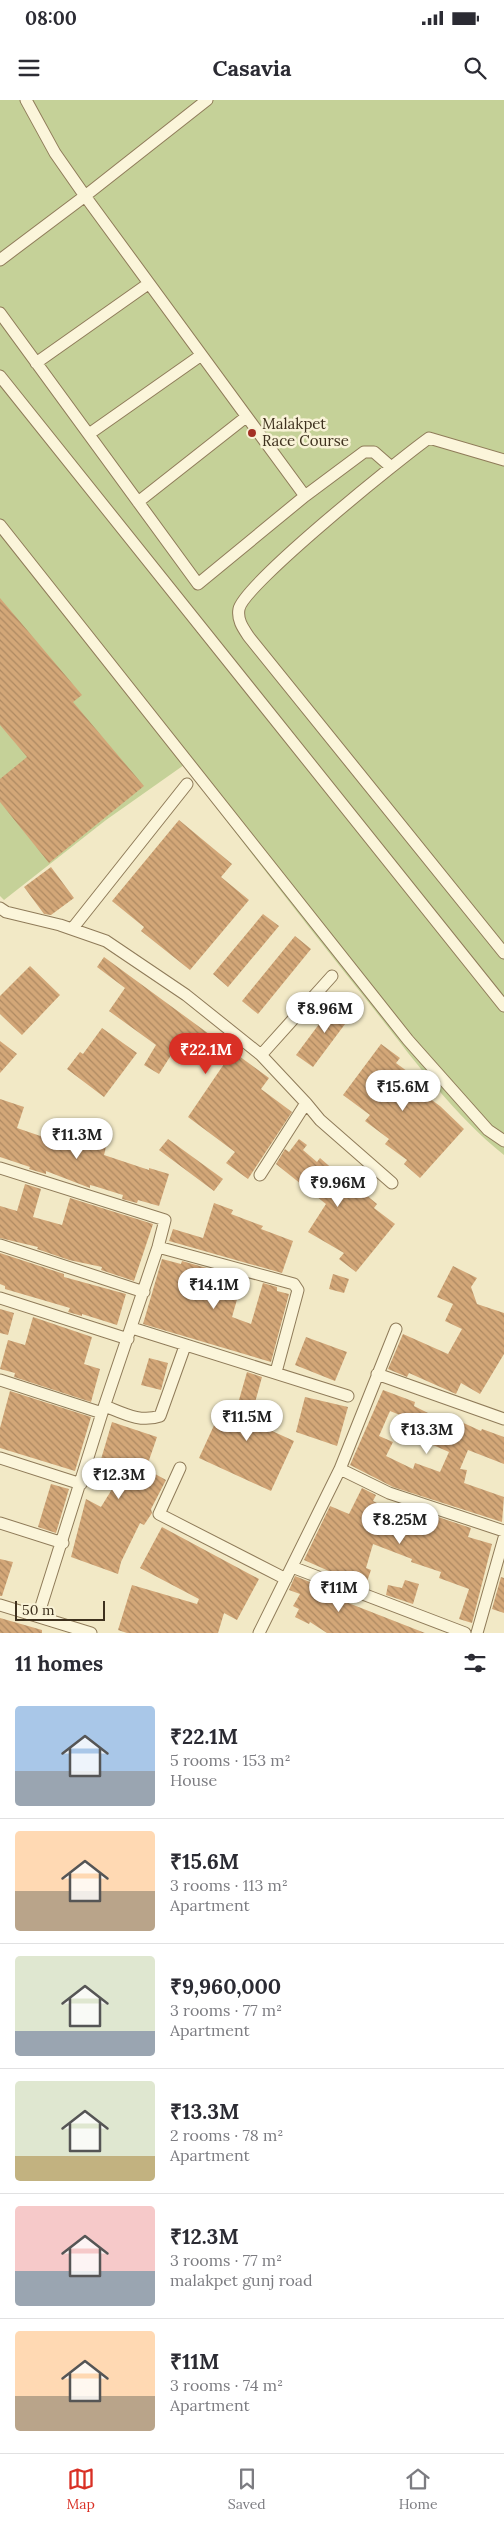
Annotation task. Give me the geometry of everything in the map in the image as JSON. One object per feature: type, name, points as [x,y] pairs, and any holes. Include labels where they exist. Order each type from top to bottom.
[{"type":"street","points":[[26,100],[56,153],[85,196],[200,356],[305,496]]},
{"type":"street","points":[[0,260],[207,100]]},
{"type":"street","points":[[36,363],[148,284]]},
{"type":"street","points":[[0,313],[198,584],[305,496],[364,452],[374,452],[390,466]]},
{"type":"street","points":[[89,434],[200,356]]},
{"type":"street","points":[[0,376],[504,1006]]},
{"type":"street","points":[[138,502],[246,417]]},
{"type":"street","points":[[504,460],[429,438],[390,466],[251,590],[239,608],[240,623],[504,953]]},
{"type":"street","points":[[0,526],[408,1040],[488,1130],[504,1141]]},
{"type":"street","points":[[72,929],[187,784]]},
{"type":"street","points":[[0,908],[6,912],[72,929],[106,941],[186,995],[261,1055],[320,1120],[392,1182]]},
{"type":"street","points":[[261,1055],[332,976]]},
{"type":"street","points":[[260,1174],[306,1103]]},
{"type":"street","points":[[0,1168],[165,1220],[144,1292],[38,1616]]},
{"type":"street","points":[[0,1246],[144,1292]]},
{"type":"street","points":[[158,1247],[294,1284],[298,1290],[276,1372]]},
{"type":"street","points":[[0,1298],[130,1334],[185,1346],[276,1372],[348,1396]]},
{"type":"street","points":[[259,1633],[340,1469],[396,1329]]},
{"type":"street","points":[[0,1380],[104,1410],[150,1420],[160,1416],[185,1346]]},
{"type":"street","points":[[377,1374],[504,1420]]},
{"type":"street","points":[[0,1458],[81,1484]]},
{"type":"street","points":[[180,1468],[159,1514],[286,1579]]},
{"type":"street","points":[[340,1469],[389,1493],[504,1531]]},
{"type":"street","points":[[0,1523],[63,1543]]},
{"type":"street","points":[[477,1633],[504,1538]]},
{"type":"street","points":[[292,1566],[461,1632]]},
{"type":"street","points":[[0,1605],[91,1633]]},
{"type":"green space","name":"Malakpet Race Course","points":[[0,100],[504,100],[504,1155],[468,1122],[419,1067],[184,765],[106,820],[4,900],[0,896]]},
{"type":"building","points":[[0,598],[82,695],[73,702],[144,786],[49,863],[0,802],[0,779],[27,757],[0,725]]},
{"type":"building","points":[[179,820],[232,864],[221,877],[249,900],[190,970],[141,931],[144,927],[112,901]]},
{"type":"building","points":[[51,867],[74,898],[51,915],[44,914],[24,887]]},
{"type":"building","points":[[263,914],[279,926],[228,987],[213,974]]},
{"type":"building","points":[[295,936],[311,949],[258,1014],[242,1001]]},
{"type":"building","points":[[104,957],[269,1078],[261,1089],[292,1112],[248,1179],[226,1163],[235,1152],[188,1117],[224,1064],[184,1035],[159,1074],[144,1065],[156,1045],[109,1011],[125,988],[97,967]]},
{"type":"building","points":[[30,966],[60,995],[22,1035],[0,1014],[0,996]]},
{"type":"building","points":[[337,1000],[354,1012],[313,1067],[296,1055]]},
{"type":"building","points":[[102,1028],[137,1053],[104,1097],[67,1069],[80,1052],[83,1054]]},
{"type":"building","points":[[0,1041],[17,1054],[0,1073]]},
{"type":"building","points":[[381,1044],[400,1058],[396,1063],[419,1080],[414,1087],[440,1106],[464,1129],[420,1178],[404,1164],[407,1160],[385,1144],[389,1139],[365,1121],[370,1115],[343,1095]]},
{"type":"building","points":[[0,1099],[24,1107],[17,1128],[55,1141],[60,1125],[107,1143],[104,1155],[149,1170],[149,1168],[169,1174],[159,1206],[138,1200],[137,1203],[122,1199],[123,1195],[90,1185],[90,1188],[46,1171],[46,1174],[29,1169],[30,1167],[0,1157]]},
{"type":"building","points":[[168,1139],[223,1179],[214,1191],[159,1150]]},
{"type":"building","points":[[299,1139],[307,1145],[303,1150],[317,1162],[320,1158],[343,1178],[340,1181],[355,1194],[359,1189],[377,1204],[374,1208],[395,1224],[356,1272],[339,1259],[344,1253],[308,1232],[326,1204],[276,1164],[285,1149],[289,1152]]},
{"type":"building","points":[[25,1184],[41,1189],[33,1217],[62,1225],[70,1198],[153,1224],[134,1281],[101,1270],[102,1267],[69,1260],[37,1249],[38,1247],[0,1238],[0,1206],[17,1211]]},
{"type":"building","points":[[214,1203],[233,1210],[231,1214],[263,1226],[261,1229],[293,1241],[282,1273],[169,1241],[173,1229],[203,1238]]},
{"type":"building","points":[[0,1253],[64,1274],[64,1277],[126,1294],[117,1325],[82,1314],[82,1316],[68,1312],[70,1308],[5,1289],[5,1286],[0,1284]]},
{"type":"building","points":[[162,1259],[181,1264],[182,1261],[228,1274],[226,1278],[242,1282],[232,1317],[251,1324],[263,1283],[277,1287],[277,1291],[289,1294],[271,1362],[143,1324]]},
{"type":"building","points":[[453,1266],[477,1278],[471,1287],[477,1304],[504,1313],[504,1354],[480,1394],[461,1383],[456,1394],[409,1373],[407,1377],[388,1369],[403,1334],[448,1354],[462,1329],[445,1321],[453,1304],[437,1297]]},
{"type":"building","points":[[333,1274],[349,1279],[344,1293],[329,1289]]},
{"type":"building","points":[[0,1309],[14,1313],[8,1335],[0,1333]]},
{"type":"building","points":[[33,1317],[92,1337],[84,1364],[100,1369],[91,1402],[14,1377],[15,1373],[0,1369],[8,1340],[25,1345]]},
{"type":"building","points":[[306,1337],[347,1352],[335,1381],[295,1365]]},
{"type":"building","points":[[149,1358],[168,1363],[161,1390],[141,1385]]},
{"type":"building","points":[[247,1372],[262,1377],[250,1421],[294,1441],[271,1491],[199,1458],[222,1408],[235,1414]]},
{"type":"building","points":[[383,1390],[415,1402],[414,1406],[442,1420],[444,1414],[481,1431],[482,1429],[504,1437],[504,1464],[468,1450],[460,1469],[467,1470],[464,1483],[504,1497],[502,1522],[393,1487],[350,1465]],"holes":[[[390,1411],[410,1419],[403,1432],[449,1452],[440,1472],[415,1463],[413,1469],[386,1456],[393,1442],[379,1436]]]},
{"type":"building","points":[[10,1391],[91,1417],[75,1471],[0,1448],[0,1428]]},
{"type":"building","points":[[305,1397],[348,1407],[337,1446],[296,1432]]},
{"type":"building","points":[[112,1422],[157,1437],[146,1469],[166,1480],[151,1509],[152,1513],[144,1525],[140,1523],[121,1562],[118,1574],[71,1557],[86,1499],[101,1507],[122,1473],[99,1466]]},
{"type":"building","points":[[51,1484],[69,1489],[56,1533],[38,1527]]},
{"type":"building","points":[[362,1488],[376,1495],[373,1501],[393,1511],[396,1503],[471,1528],[468,1537],[492,1544],[472,1623],[459,1619],[469,1589],[439,1578],[441,1572],[411,1562],[412,1559],[373,1544],[366,1568],[371,1570],[365,1587],[304,1560],[330,1506],[349,1514]]},
{"type":"building","points":[[162,1527],[259,1579],[237,1620],[224,1613],[218,1633],[127,1633],[118,1630],[132,1585],[197,1604],[199,1599],[140,1568]]},
{"type":"building","points":[[0,1559],[13,1562],[2,1596],[0,1596]]},
{"type":"building","points":[[295,1576],[335,1592],[333,1597],[425,1633],[327,1633],[310,1622],[309,1624],[295,1617],[299,1609],[293,1606],[300,1594],[289,1590]]},
{"type":"building","points":[[501,1577],[504,1578],[504,1613],[492,1609]]},
{"type":"building","points":[[405,1580],[419,1584],[413,1604],[386,1595],[388,1585],[402,1588]]},
{"type":"building","points":[[0,1618],[42,1630],[42,1633],[0,1633]]},
{"type":"place","name":"Malakpet Race Course","points":[[252,433]]}]
